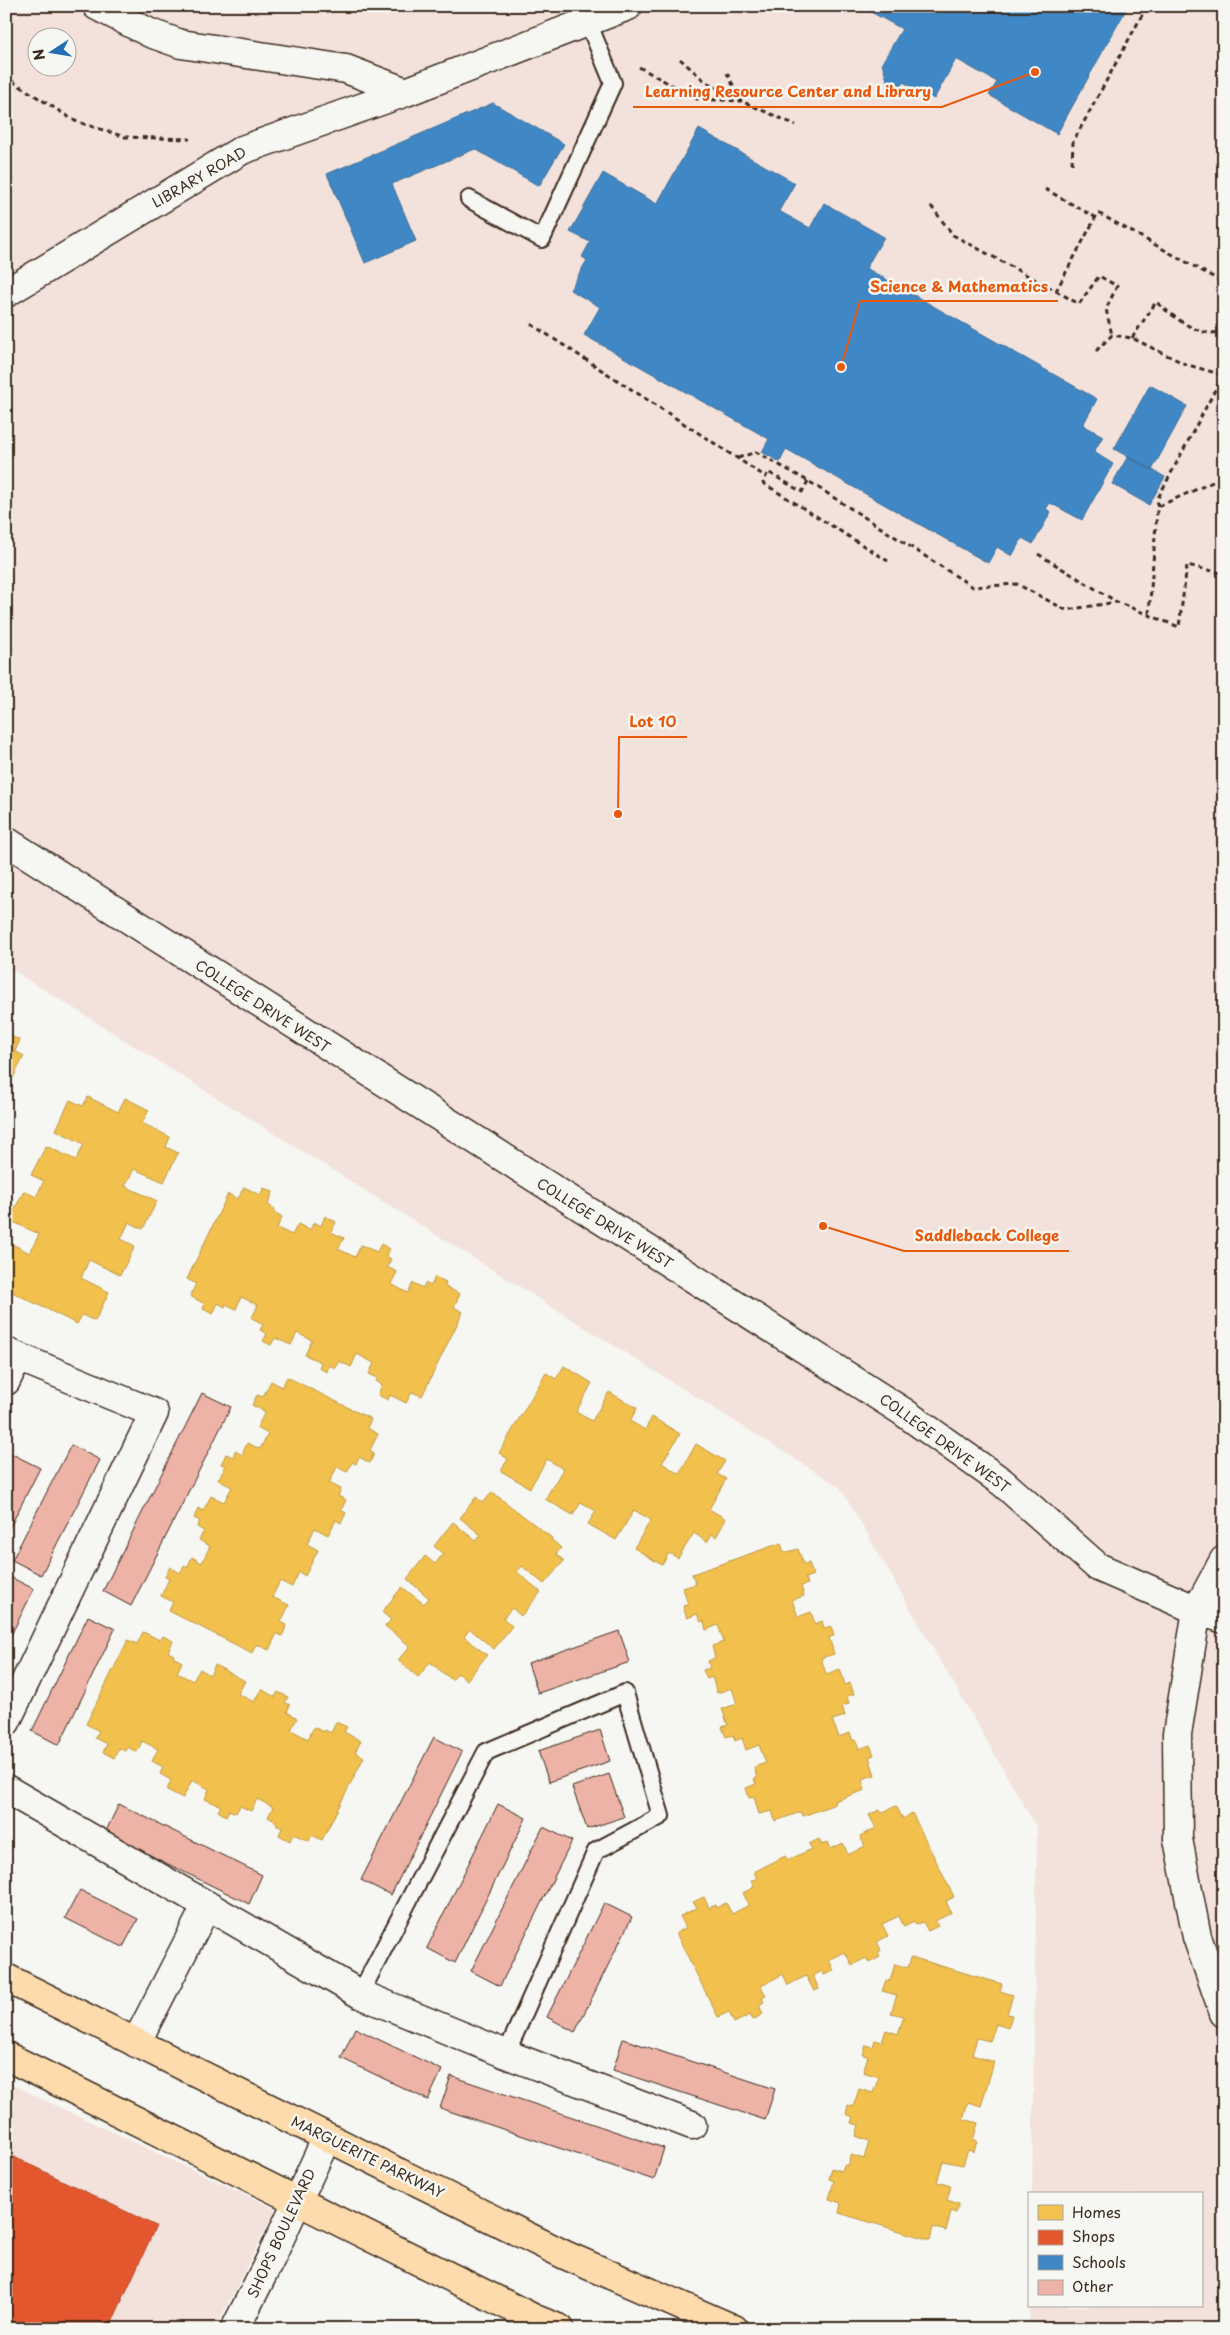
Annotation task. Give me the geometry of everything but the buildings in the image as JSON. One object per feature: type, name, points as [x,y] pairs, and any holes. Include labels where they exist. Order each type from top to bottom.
[{"type":"main road","name":"MARGUERITE PARKWAY","points":[[6,1978],[565,2255],[734,2329]]},
{"type":"main road","points":[[6,2056],[535,2319],[560,2329]]},
{"type":"street","points":[[97,6],[150,33],[181,44],[346,69],[406,92]]},
{"type":"street","name":"LIBRARY ROAD","points":[[6,293],[242,150],[406,92],[628,6]]},
{"type":"street","name":"COLLEGE DRIVE WEST","points":[[6,841],[902,1411],[1002,1482],[1098,1567],[1197,1610],[1224,1618]]},
{"type":"street","points":[[6,1722],[154,1413],[10,1363]]},
{"type":"street","points":[[1224,1560],[1197,1610],[1177,1734],[1178,1839],[1197,1936],[1224,2013]]},
{"type":"street","points":[[6,1789],[360,1994],[506,2054],[692,2125]]},
{"type":"street","points":[[136,2042],[207,1905]]},
{"type":"street","name":"SHOPS BOULEVARD","points":[[235,2329],[327,2136]]},
{"type":"lane","points":[[469,199],[542,239],[613,83],[588,22]]},
{"type":"lane","points":[[360,1994],[486,1752],[625,1693],[661,1816],[596,1851],[506,2054]]},
{"type":"path","points":[[1072,164],[1073,142],[1147,6]]},
{"type":"path","points":[[680,59],[706,82],[741,101],[796,125]]},
{"type":"path","points":[[639,67],[697,99],[741,101]]},
{"type":"path","points":[[727,73],[741,101]]},
{"type":"path","points":[[12,81],[76,121],[125,137],[181,140],[212,137],[225,160]]},
{"type":"path","points":[[1045,189],[1096,217]]},
{"type":"path","points":[[930,206],[953,235],[1080,304],[1099,276],[1117,286],[1106,309],[1112,335]]},
{"type":"path","points":[[1056,291],[1098,213],[1224,283]]},
{"type":"path","points":[[1132,338],[1156,302],[1188,327],[1219,333],[1224,330]]},
{"type":"path","points":[[531,324],[766,477]]},
{"type":"path","points":[[1112,335],[1132,338],[1185,364],[1223,375],[1158,498],[1159,506],[1149,614]]},
{"type":"path","points":[[1096,351],[1112,335]]},
{"type":"path","points":[[738,458],[756,452],[808,481],[973,586],[1017,584],[1066,610],[1117,602]]},
{"type":"path","points":[[808,481],[802,492],[768,472],[763,484],[888,562]]},
{"type":"path","points":[[1159,506],[1224,476]]},
{"type":"path","points":[[1038,554],[1117,602],[1179,627],[1187,565],[1221,573]]},
{"type":"shaded area","points":[[6,6],[1224,6],[1224,2329],[1029,2329],[1030,2308],[1202,2308],[1202,2192],[1032,2192],[1037,1828],[840,1487],[6,966]]},
{"type":"shaded area","points":[[6,2082],[276,2209],[215,2329],[6,2329]]},
{"type":"place","name":"Learning Resource Center and Library","points":[[1035,72]]},
{"type":"place","name":"Science & Mathematics","points":[[841,367]]},
{"type":"place","name":"Lot 10","points":[[618,814]]},
{"type":"place","name":"Saddleback College","points":[[823,1226]]}]
